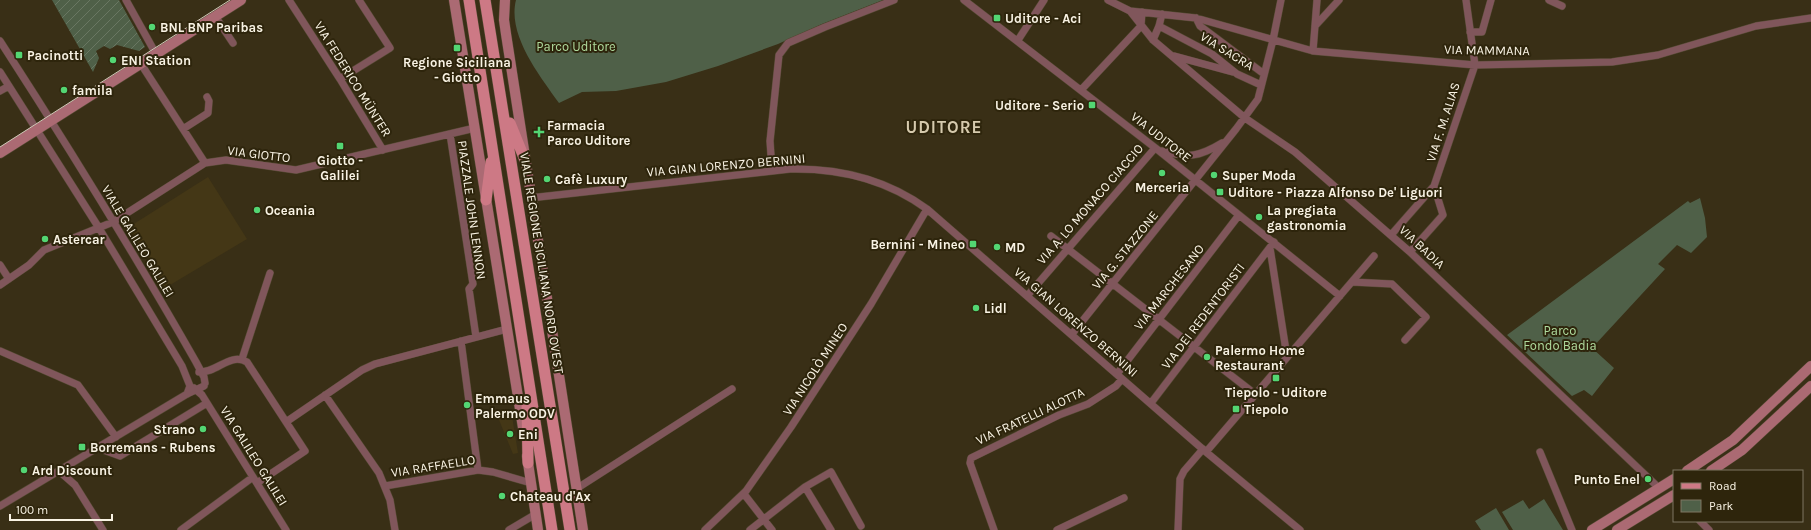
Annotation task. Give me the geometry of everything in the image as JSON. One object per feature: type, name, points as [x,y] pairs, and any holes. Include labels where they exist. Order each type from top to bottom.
[{"type":"main road","points":[[469,0],[552,530]]},
{"type":"main road","name":"VIALE REGIONE SICILIANA NORD OVEST","points":[[485,0],[570,530]]},
{"type":"main road","points":[[502,106],[525,160]]},
{"type":"main road","points":[[486,200],[492,149]]},
{"type":"main road","points":[[524,350],[528,463]]},
{"type":"street","points":[[0,153],[241,0]]},
{"type":"street","name":"VIA FEDERICO MÜNTER","points":[[289,0],[340,79],[383,150]]},
{"type":"street","points":[[340,79],[390,48],[359,0]]},
{"type":"street","points":[[454,0],[538,530]]},
{"type":"street","name":"VIALE REGIONE SICILIANA NORD OVEST","points":[[505,0],[504,20],[530,198],[583,530]]},
{"type":"street","points":[[772,170],[770,141],[779,55],[788,43],[824,26],[894,0]]},
{"type":"street","name":"VIA UDITORE","points":[[964,0],[1018,40],[1157,149],[1239,215],[1272,245],[1340,296]]},
{"type":"street","points":[[1018,40],[1044,0]]},
{"type":"street","points":[[1108,0],[1130,11]]},
{"type":"street","name":"VIA G. STAZZONE","points":[[1072,334],[1196,180],[1245,118],[1258,99],[1273,40],[1281,0]]},
{"type":"street","points":[[1314,51],[1317,0]]},
{"type":"street","points":[[1315,26],[1339,0]]},
{"type":"street","points":[[1466,0],[1475,65]]},
{"type":"street","points":[[1470,32],[1482,32],[1491,0]]},
{"type":"street","points":[[1549,0],[1562,6]]},
{"type":"street","points":[[128,1],[156,54]]},
{"type":"street","name":"VIA MAMMANA","points":[[1130,11],[1196,18],[1314,51],[1475,65],[1612,62],[1658,55],[1756,26],[1811,18]]},
{"type":"street","name":"VIA BADIA","points":[[1130,11],[1153,40],[1170,55],[1245,118],[1295,152],[1410,252],[1659,488]]},
{"type":"street","points":[[1081,90],[1141,26],[1142,12]]},
{"type":"street","points":[[1153,40],[1162,14]]},
{"type":"street","points":[[215,16],[233,43]]},
{"type":"street","points":[[1196,18],[1200,26],[1264,74]]},
{"type":"street","name":"VIA SACRA","points":[[1159,26],[1212,54],[1237,74],[1261,85]]},
{"type":"street","name":"VIALE GALILEO GALILEI","points":[[0,41],[52,120],[201,373],[198,388]]},
{"type":"street","points":[[1170,55],[1237,74]]},
{"type":"street","points":[[141,64],[205,163]]},
{"type":"street","name":"VIA F. M. ALIAS","points":[[1391,235],[1434,186],[1475,65]]},
{"type":"street","name":"VIALE GALILEO GALILEI","points":[[0,72],[99,228],[182,366],[198,388]]},
{"type":"street","points":[[0,91],[9,86]]},
{"type":"street","points":[[183,129],[208,113],[208,97]]},
{"type":"street","name":"VIA GIOTTO","points":[[0,285],[29,265],[44,250],[113,222],[205,163],[226,160],[296,170],[475,128]]},
{"type":"street","name":"PIAZZALE JOHN LENNON","points":[[450,134],[473,284],[469,289],[476,337]]},
{"type":"street","points":[[1157,149],[1181,156],[1206,153],[1226,141]]},
{"type":"street","name":"VIA A. LO MONACO CIACCIO","points":[[1028,295],[1157,149]]},
{"type":"street","name":"VIA GIAN LORENZO BERNINI","points":[[530,198],[772,170],[808,169],[845,172],[880,182],[913,198],[927,208],[1028,295],[1204,451],[1300,530]]},
{"type":"street","points":[[1410,252],[1443,215],[1434,186]]},
{"type":"street","name":"VIA NICOLÒ MINEO","points":[[705,530],[744,494],[802,412],[871,304],[927,208]]},
{"type":"street","name":"VIA MARCHESANO","points":[[1119,377],[1159,320],[1239,215]]},
{"type":"street","points":[[1051,236],[1255,394]]},
{"type":"street","points":[[1272,245],[1287,357]]},
{"type":"street","name":"VIA DEI REDENTORISTI","points":[[1151,404],[1272,245]]},
{"type":"street","points":[[1178,530],[1180,479],[1184,471],[1255,394],[1374,256]]},
{"type":"street","points":[[0,264],[9,279]]},
{"type":"street","points":[[242,359],[270,273]]},
{"type":"street","points":[[1352,282],[1392,284],[1426,317],[1405,340]]},
{"type":"street","points":[[286,422],[362,370],[375,364],[507,329]]},
{"type":"street","points":[[461,341],[478,470]]},
{"type":"street","points":[[0,350],[78,385],[116,437]]},
{"type":"street","points":[[181,530],[255,480],[305,451],[250,365],[242,359],[231,360],[212,370],[201,373],[193,372],[189,375],[198,388]]},
{"type":"street","points":[[1688,470],[1733,440],[1811,366]]},
{"type":"street","points":[[0,506],[187,394],[190,389],[198,388],[212,370]]},
{"type":"street","name":"VIA FRATELLI ALOTTA","points":[[994,530],[970,464],[972,458],[1059,415],[1088,404],[1116,386],[1119,377]]},
{"type":"street","points":[[1712,470],[1742,450],[1811,386]]},
{"type":"street","name":"VIA GALILEO GALILEI","points":[[198,388],[286,530]]},
{"type":"street","points":[[576,489],[732,389]]},
{"type":"street","points":[[325,396],[374,465],[385,486],[390,500],[396,530]]},
{"type":"street","points":[[98,448],[120,456],[207,403]]},
{"type":"street","points":[[1540,452],[1572,530]]},
{"type":"street","name":"VIA RAFFAELLO","points":[[385,486],[478,470],[493,472],[531,483]]},
{"type":"street","points":[[59,471],[75,485],[103,530]]},
{"type":"street","points":[[750,530],[806,487],[831,472],[862,526]]},
{"type":"street","points":[[1592,530],[1673,480]]},
{"type":"street","points":[[806,487],[831,530]]},
{"type":"street","points":[[744,494],[765,519],[772,530]]},
{"type":"street","points":[[1617,530],[1673,496]]},
{"type":"street","points":[[1056,530],[1124,498]]},
{"type":"street","points":[[509,530],[536,514]]},
{"type":"street","points":[[1701,522],[1709,530]]},
{"type":"shaded area","points":[[208,177],[247,239],[165,288],[129,227]]},
{"type":"shaded area","name":"Eni","points":[[511,410],[518,453],[513,454],[497,415]]},
{"type":"green space","points":[[52,0],[119,0],[145,47],[139,51],[117,45],[110,49],[104,46],[96,51],[99,58],[93,72]]},
{"type":"green space","name":"Parco Uditore","points":[[516,0],[883,0],[822,24],[778,44],[718,66],[666,82],[616,91],[582,92],[559,103],[535,68],[521,41],[516,27],[514,13]]},
{"type":"green space","name":"Parco Fondo Badia","points":[[1700,198],[1705,218],[1707,237],[1691,253],[1677,245],[1658,264],[1665,269],[1592,348],[1614,368],[1592,396],[1584,390],[1572,396],[1507,335],[1688,201],[1690,203]]},
{"type":"green space","points":[[1544,499],[1563,530],[1513,530],[1502,512],[1523,500],[1529,509]]},
{"type":"green space","points":[[1496,508],[1509,530],[1481,530],[1475,521]]},
{"type":"tram line","points":[[0,147],[230,0]]},
{"type":"place","name":"Uditore - Aci","points":[[997,18]]},
{"type":"place","name":"BNL BNP Paribas","points":[[152,27]]},
{"type":"place","name":"Regione Siciliana - Giotto","points":[[457,48]]},
{"type":"place","name":"Pacinotti","points":[[19,55]]},
{"type":"place","name":"ENI Station","points":[[113,60]]},
{"type":"place","name":"famila","points":[[64,90]]},
{"type":"place","name":"Uditore - Serio","points":[[1092,105]]},
{"type":"place","name":"Farmacia Parco Uditore","points":[[539,132]]},
{"type":"place","name":"Giotto - Galilei","points":[[340,146]]},
{"type":"place","name":"Merceria","points":[[1162,173]]},
{"type":"place","name":"Super Moda","points":[[1214,175]]},
{"type":"place","name":"Cafè Luxury","points":[[547,179]]},
{"type":"place","name":"Uditore - Piazza Alfonso De' Liguori","points":[[1220,192]]},
{"type":"place","name":"Oceania","points":[[257,210]]},
{"type":"place","name":"La pregiata gastronomia","points":[[1259,217]]},
{"type":"place","name":"Astercar","points":[[45,239]]},
{"type":"place","name":"Bernini - Mineo","points":[[973,244]]},
{"type":"place","name":"MD","points":[[997,247]]},
{"type":"place","name":"Lidl","points":[[976,308]]},
{"type":"place","name":"Palermo Home Restaurant","points":[[1207,357]]},
{"type":"place","name":"Tiepolo - Uditore","points":[[1276,378]]},
{"type":"place","name":"Emmaus Palermo ODV","points":[[467,405]]},
{"type":"place","name":"Tiepolo","points":[[1236,409]]},
{"type":"place","name":"Strano","points":[[203,429]]},
{"type":"place","name":"Eni","points":[[510,434]]},
{"type":"place","name":"Borremans - Rubens","points":[[82,447]]},
{"type":"place","name":"Ard Discount","points":[[24,470]]},
{"type":"place","name":"Punto Enel","points":[[1648,479]]},
{"type":"place","name":"Chateau d'Ax","points":[[502,496]]},
{"type":"district","name":"UDITORE","points":[[944,127]]}]
